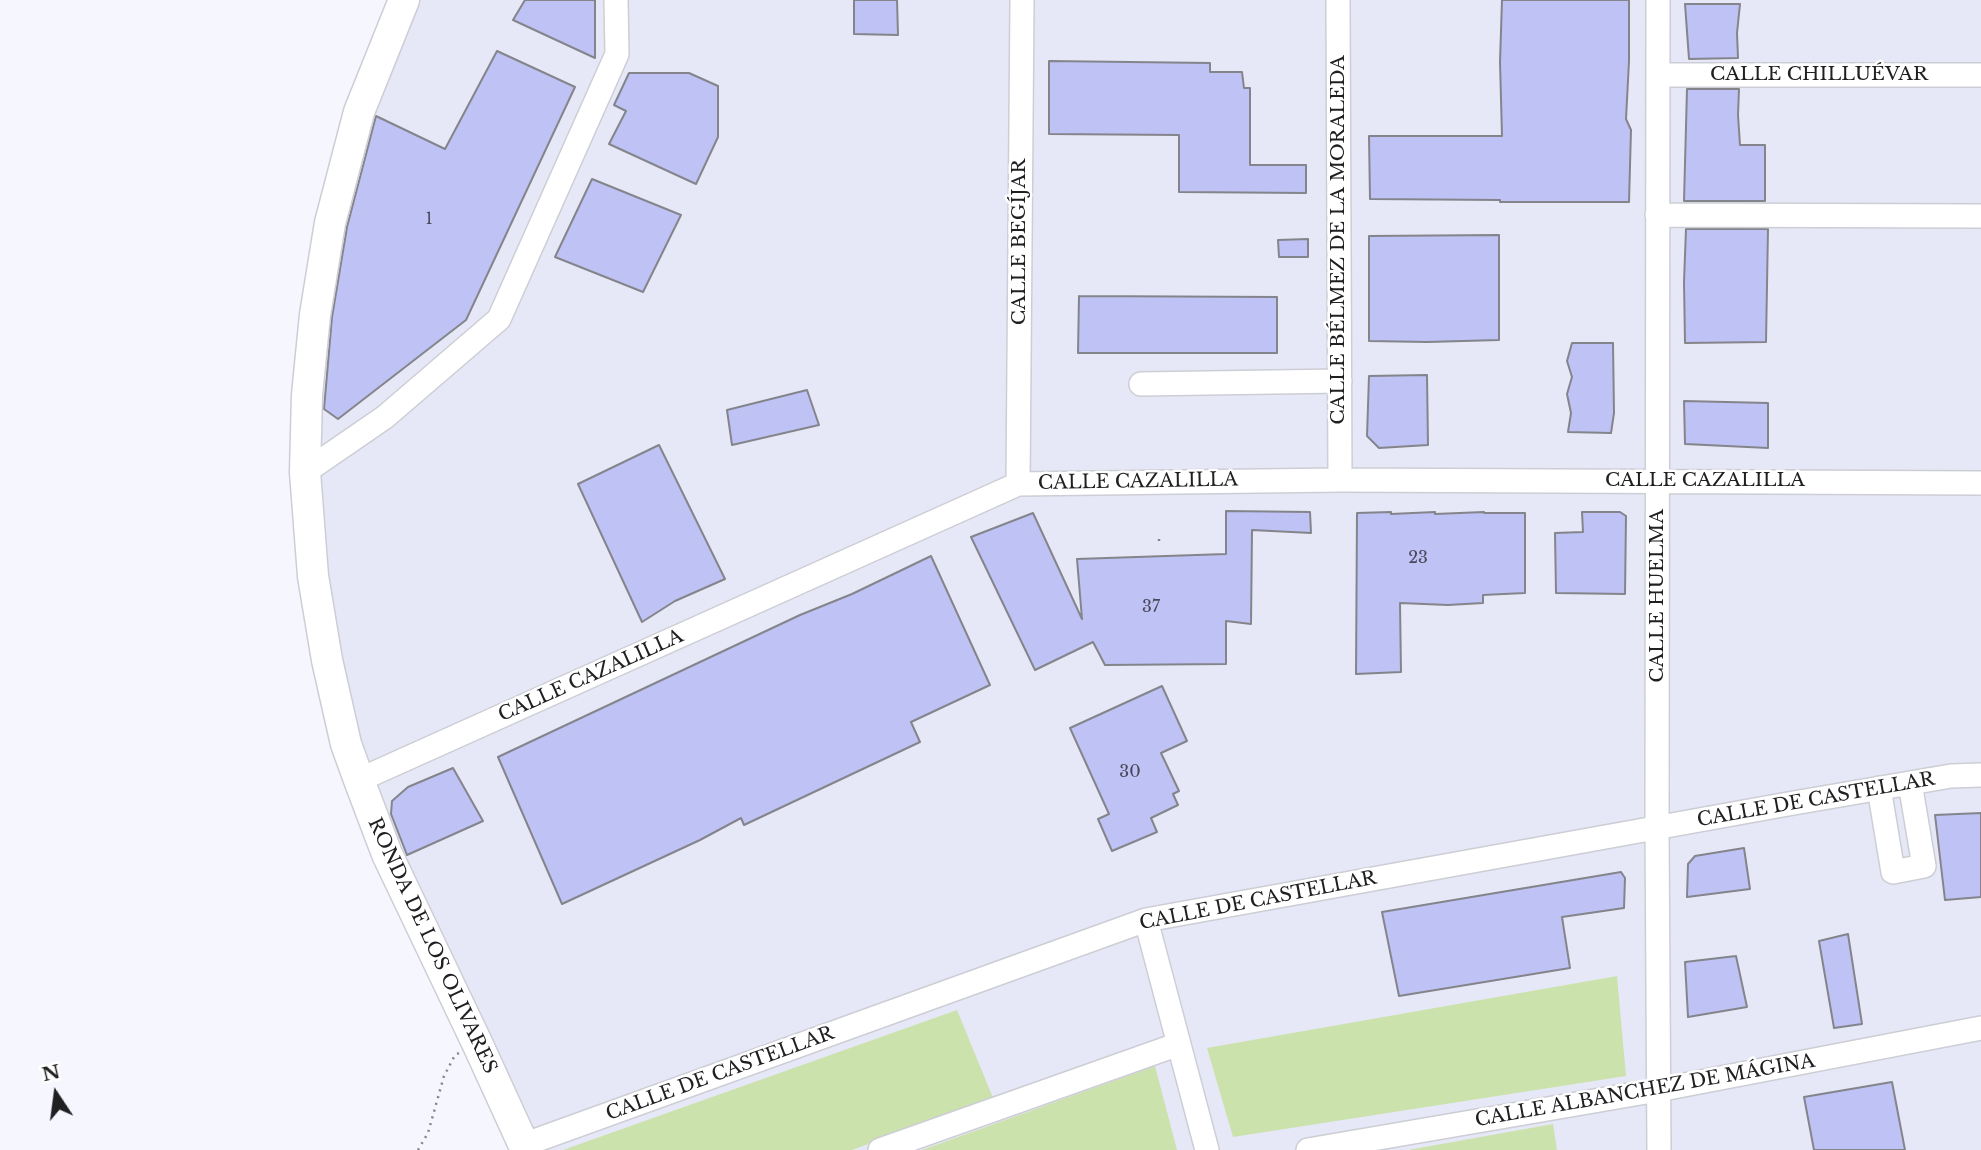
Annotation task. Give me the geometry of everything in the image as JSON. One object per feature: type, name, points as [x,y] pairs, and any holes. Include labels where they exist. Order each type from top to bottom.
[{"type":"main road","name":"RONDA DE LOS OLIVARES","points":[[404,0],[359,112],[330,223],[315,315],[307,395],[306,472],[313,576],[327,660],[346,744],[359,780],[387,854],[525,1148]]},
{"type":"street","points":[[306,472],[385,417],[499,319],[617,54],[616,0]]},
{"type":"street","name":"CALLE BEGÍJAR","points":[[1018,484],[1022,0]]},
{"type":"street","name":"CALLE BÉLMEZ DE LA MORALEDA","points":[[1338,0],[1340,480]]},
{"type":"street","name":"CALLE HUELMA","points":[[1658,0],[1658,1150]]},
{"type":"street","name":"CALLE CHILLUÉVAR","points":[[1658,75],[1981,75]]},
{"type":"street","points":[[1657,215],[1981,215]]},
{"type":"street","points":[[1141,384],[1340,381]]},
{"type":"street","name":"CALLE CAZALILLA","points":[[359,780],[1018,484],[1340,480],[1981,483]]},
{"type":"street","name":"CALLE DE CASTELLAR","points":[[525,1148],[1146,920],[1879,788],[1951,776],[1981,775]]},
{"type":"street","points":[[1879,788],[1894,872],[1924,866],[1910,783]]},
{"type":"street","points":[[1146,920],[1207,1150]]},
{"type":"street","name":"CALLE ALBANCHEZ DE MÁGINA","points":[[1308,1150],[1658,1090],[1981,1028]]},
{"type":"street","points":[[880,1150],[1179,1044]]},
{"type":"path","points":[[1159,540],[1159,546]]},
{"type":"path","points":[[418,1150],[428,1133],[444,1076],[455,1055],[478,1045]]},
{"type":"shaded area","points":[[405,0],[1981,0],[1981,1150],[538,1150],[374,795],[310,548],[333,186]]},
{"type":"green space","points":[[1617,976],[1626,1076],[1233,1137],[1207,1048]]},
{"type":"green space","points":[[957,1010],[993,1098],[852,1150],[563,1150]]},
{"type":"green space","points":[[1155,1066],[1177,1150],[922,1150]]},
{"type":"green space","points":[[1553,1124],[1557,1150],[1408,1150]]},
{"type":"building","points":[[525,0],[595,0],[595,58],[513,20]]},
{"type":"building","points":[[854,0],[897,0],[898,35],[854,34]]},
{"type":"building","points":[[1502,0],[1629,0],[1626,119],[1631,130],[1629,202],[1370,199],[1369,136],[1502,136]]},
{"type":"building","points":[[1685,4],[1740,4],[1738,58],[1689,59]]},
{"type":"building","points":[[497,51],[575,87],[466,320],[338,419],[324,409],[332,317],[347,227],[376,116],[445,149]]},
{"type":"building","points":[[1049,61],[1210,63],[1210,72],[1242,72],[1244,88],[1250,88],[1250,165],[1306,165],[1306,193],[1179,192],[1179,135],[1049,134]]},
{"type":"building","points":[[629,73],[689,73],[718,86],[718,137],[696,184],[609,144],[626,111],[614,105]]},
{"type":"building","points":[[1687,89],[1739,89],[1740,145],[1765,145],[1765,201],[1684,201]]},
{"type":"building","points":[[592,179],[681,215],[643,292],[555,257]]},
{"type":"building","points":[[1686,229],[1768,229],[1766,342],[1685,343]]},
{"type":"building","points":[[1499,235],[1499,340],[1369,341],[1369,236]]},
{"type":"building","points":[[1308,239],[1308,257],[1279,257],[1278,240]]},
{"type":"building","points":[[1079,296],[1277,297],[1277,353],[1078,353]]},
{"type":"building","points":[[1572,343],[1613,343],[1614,413],[1611,433],[1568,432],[1571,413],[1567,394],[1572,377],[1567,361]]},
{"type":"building","points":[[1427,375],[1428,445],[1379,448],[1367,436],[1369,376]]},
{"type":"building","points":[[807,390],[819,425],[732,445],[727,410]]},
{"type":"building","points":[[1684,401],[1768,403],[1768,448],[1685,444]]},
{"type":"building","points":[[659,445],[725,579],[675,601],[642,622],[578,484]]},
{"type":"building","points":[[1226,511],[1310,512],[1311,533],[1252,530],[1251,624],[1226,621],[1226,664],[1105,665],[1093,642],[1035,670],[971,537],[1033,513],[1082,619],[1077,559],[1226,554]]},
{"type":"building","points":[[1582,512],[1620,512],[1626,516],[1625,594],[1556,593],[1555,533],[1583,532]]},
{"type":"building","points":[[1357,513],[1525,513],[1525,593],[1483,595],[1483,603],[1400,603],[1401,672],[1356,674]]},
{"type":"building","points":[[931,556],[990,685],[911,722],[920,742],[744,825],[741,818],[562,904],[498,757]]},
{"type":"building","points":[[1162,686],[1187,741],[1161,753],[1179,791],[1173,794],[1178,805],[1151,818],[1157,832],[1112,851],[1098,819],[1109,814],[1070,728]]},
{"type":"building","points":[[453,768],[483,821],[407,855],[391,814],[392,801],[408,787]]},
{"type":"building","points":[[1981,813],[1981,897],[1945,900],[1935,815]]},
{"type":"building","points":[[1744,848],[1750,889],[1687,897],[1688,864],[1695,856]]},
{"type":"building","points":[[1621,872],[1625,878],[1624,908],[1562,917],[1570,968],[1399,996],[1382,912]]},
{"type":"building","points":[[1848,934],[1862,1024],[1834,1028],[1819,941]]},
{"type":"building","points":[[1736,956],[1747,1007],[1688,1017],[1685,962]]},
{"type":"building","points":[[1892,1082],[1905,1150],[1814,1150],[1804,1097]]}]
